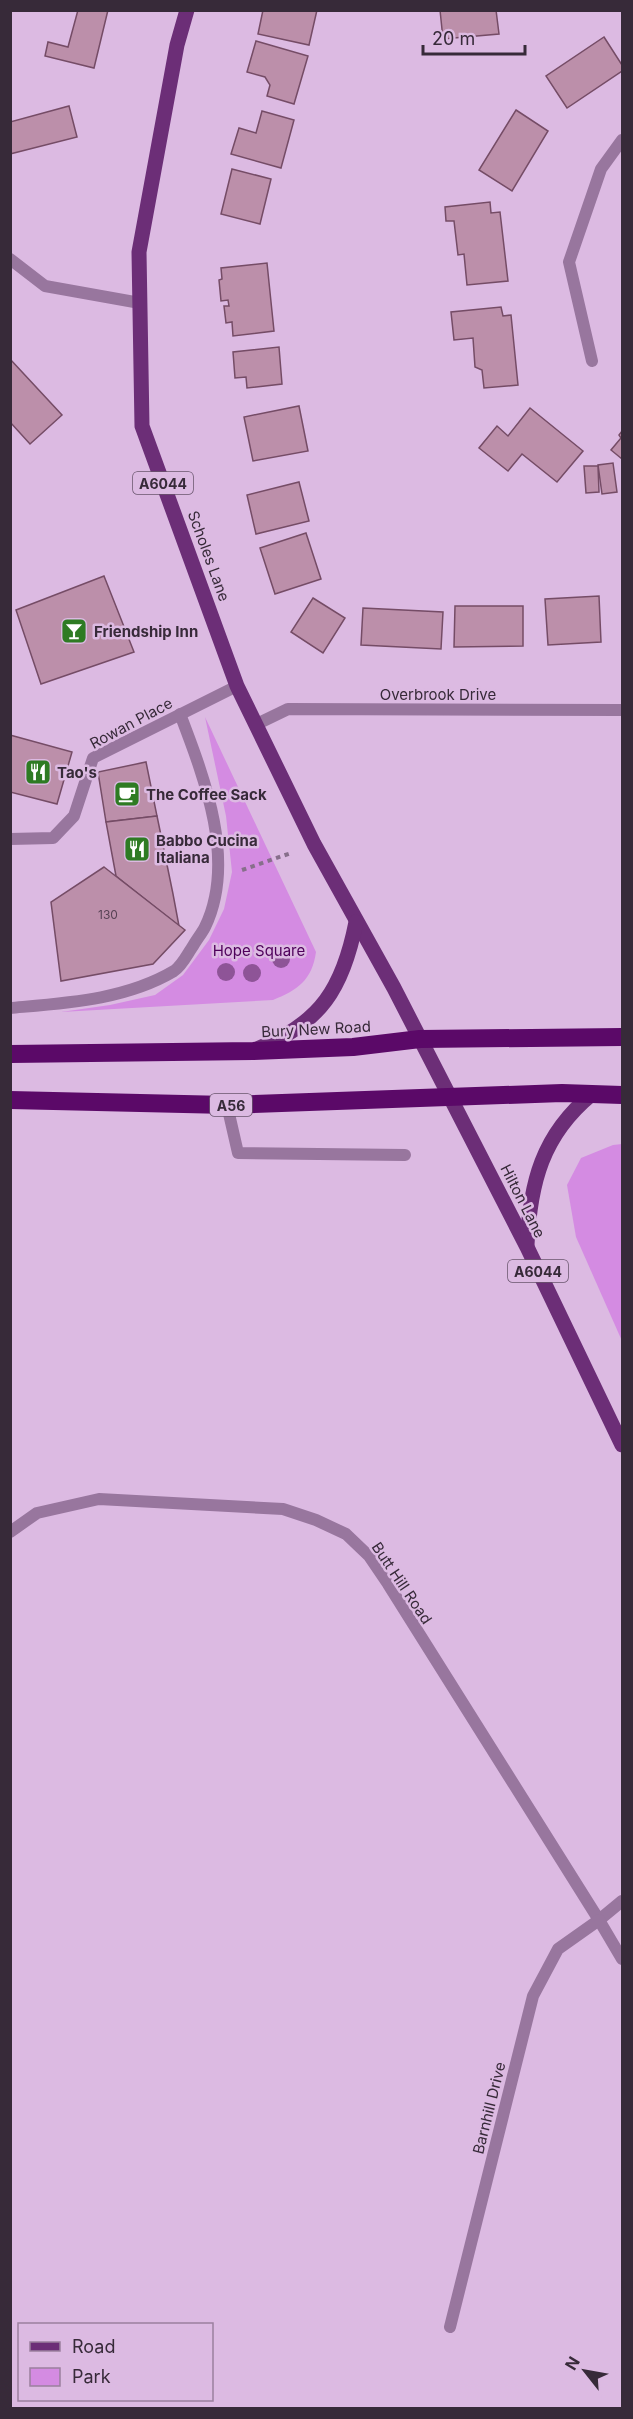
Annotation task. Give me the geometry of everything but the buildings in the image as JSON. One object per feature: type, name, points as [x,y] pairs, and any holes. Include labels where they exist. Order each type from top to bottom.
[{"type":"highway","name":"Bury New Road","points":[[10,1054],[353,1047],[420,1039],[622,1037]]},
{"type":"highway","name":"A56","points":[[10,1100],[227,1105],[450,1097],[622,1095]]},
{"type":"main road","name":"Scholes Lane","points":[[187,10],[177,45],[139,252],[142,426],[237,686],[314,844],[420,1039]]},
{"type":"main road","points":[[253,1050],[291,1033],[319,1009],[343,974],[356,922]]},
{"type":"main road","name":"Hilton Lane","points":[[420,1039],[527,1247],[622,1445]]},
{"type":"main road","points":[[527,1247],[528,1224],[536,1177],[546,1147],[564,1120],[592,1094]]},
{"type":"street","points":[[592,361],[569,262],[601,169],[622,140]]},
{"type":"street","points":[[10,259],[45,286],[140,303]]},
{"type":"street","name":"Rowan Place","points":[[10,839],[53,838],[74,816],[93,758],[237,686]]},
{"type":"street","name":"Overbrook Drive","points":[[257,724],[288,709],[622,710]]},
{"type":"street","points":[[10,1008],[81,1002],[139,987],[177,970],[206,926],[217,879],[217,848],[205,781],[180,714]]},
{"type":"street","points":[[227,1105],[238,1153],[405,1155]]},
{"type":"street","name":"Butt Hill Road","points":[[10,1532],[37,1514],[99,1499],[283,1509],[316,1520],[346,1534],[369,1556],[388,1584],[622,1959]]},
{"type":"street","points":[[598,1920],[622,1901]]},
{"type":"street","name":"Barnhill Drive","points":[[450,2327],[533,1996],[558,1949],[598,1920]]},
{"type":"path","points":[[217,879],[314,844]]},
{"type":"green space","name":"Hope Square","points":[[205,717],[316,952],[311,970],[297,988],[273,1000],[61,1012],[110,1005],[155,995],[183,975],[209,940],[224,909],[232,872],[226,816]]},
{"type":"green space","points":[[622,1144],[622,1341],[576,1237],[567,1185],[581,1158],[613,1145]]},
{"type":"place","name":"Friendship Inn","points":[[74,631]]},
{"type":"place","name":"Tao's","points":[[38,772]]},
{"type":"place","name":"The Coffee Sack","points":[[127,794]]},
{"type":"place","name":"Babbo Cucina Italiana","points":[[137,849]]}]
